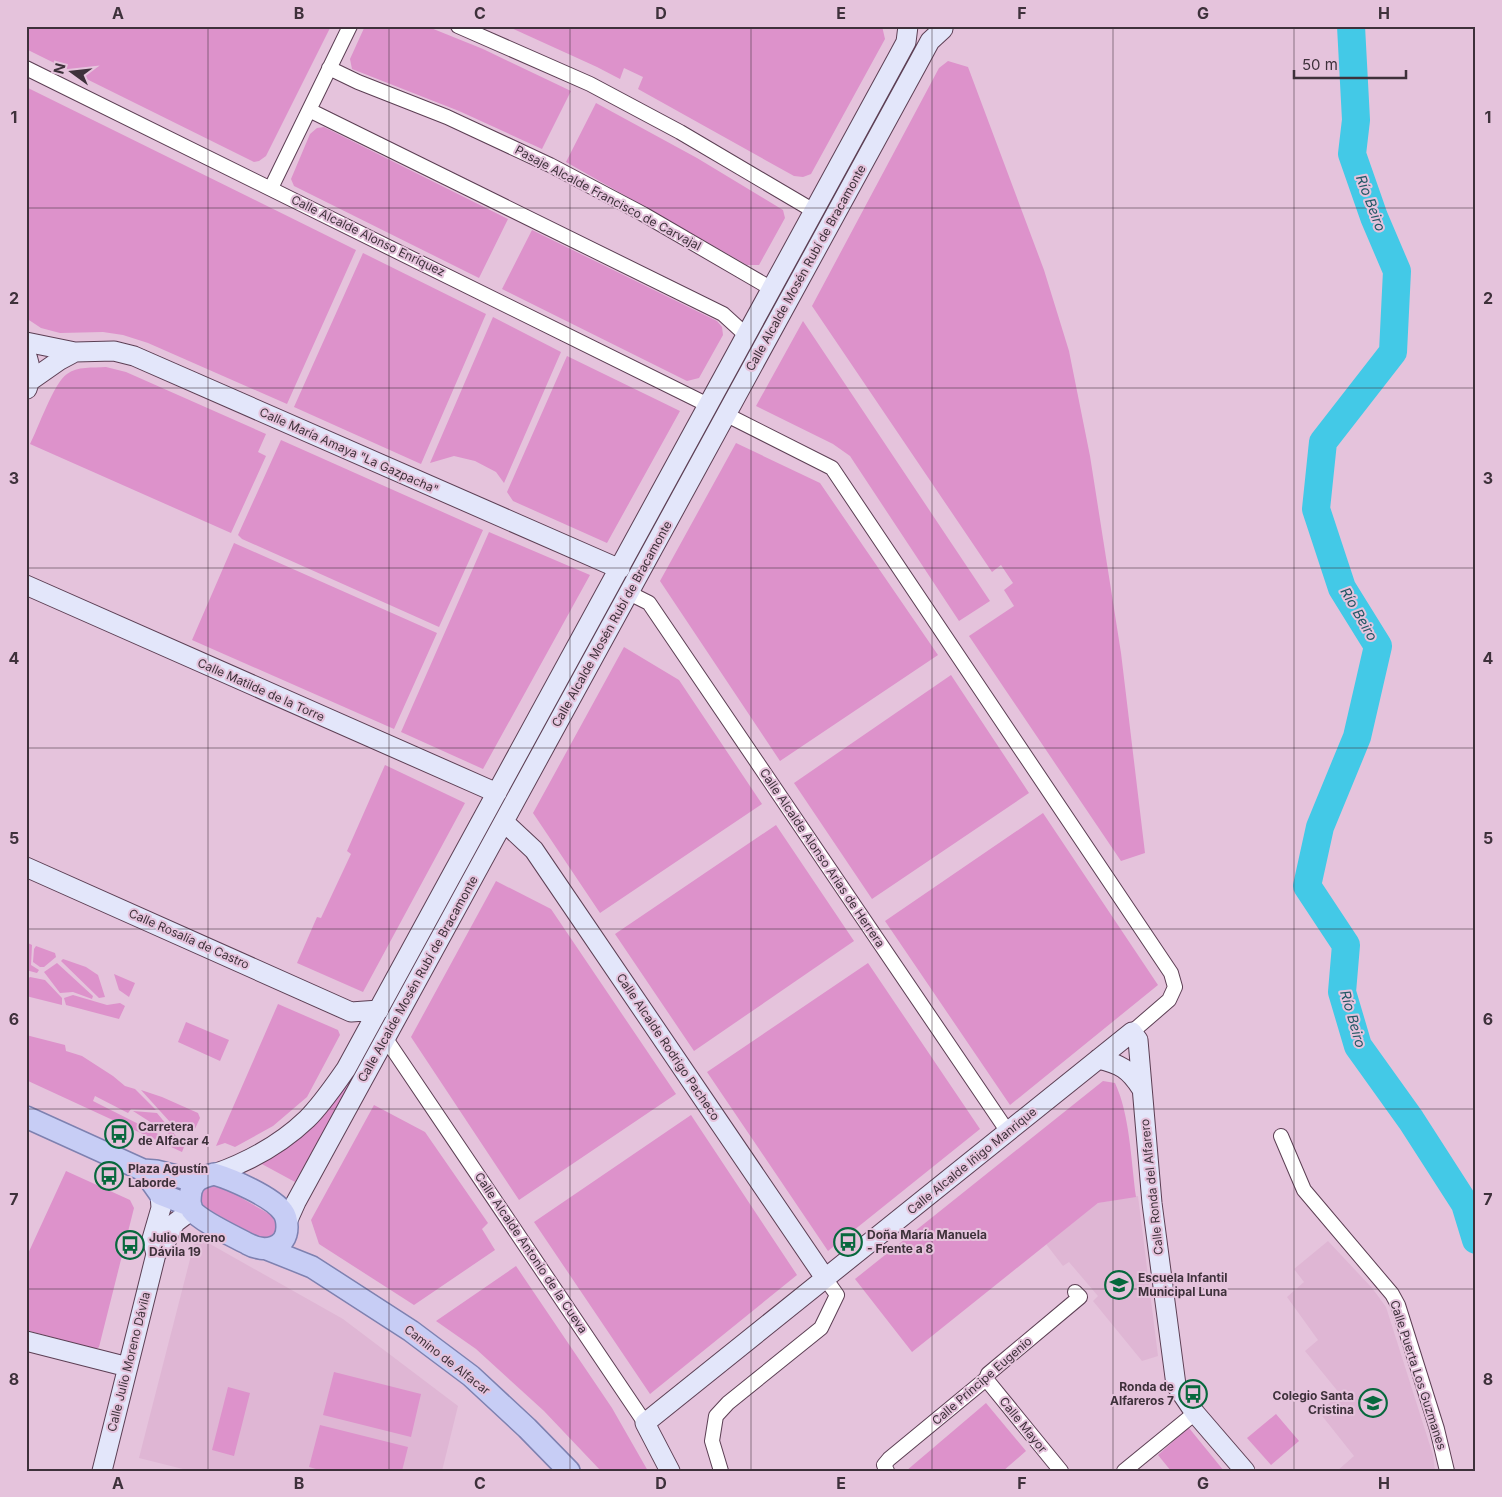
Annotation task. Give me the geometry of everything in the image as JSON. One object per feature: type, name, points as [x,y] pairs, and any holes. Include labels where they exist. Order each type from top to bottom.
[{"type":"main road","points":[[26,1117],[143,1170],[156,1171],[197,1192]]},
{"type":"main road","points":[[143,1170],[163,1200],[180,1190],[197,1192]]},
{"type":"main road","name":"Camino de Alfacar","points":[[312,1267],[287,1227],[284,1213],[277,1205],[233,1180],[197,1192],[201,1218],[253,1247],[267,1250],[312,1267],[411,1331],[471,1376],[522,1423],[569,1471]]},
{"type":"main road","points":[[267,1250],[275,1247],[284,1239],[287,1227]]},
{"type":"street","points":[[271,188],[350,26]]},
{"type":"street","points":[[458,26],[590,84],[680,132],[814,211]]},
{"type":"street","name":"Calle Alcalde Mosén Rubí de Bracamonte","points":[[197,1192],[292,1132],[308,1118],[326,1097],[346,1069],[906,42],[908,26]]},
{"type":"street","name":"Calle Alcalde Mosén Rubí de Bracamonte","points":[[287,1227],[296,1202],[725,414],[930,41],[941,27]]},
{"type":"street","name":"Calle Alcalde Alonso Enríquez","points":[[26,68],[708,405]]},
{"type":"street","name":"Pasaje Alcalde Francisco de Carvajal","points":[[330,68],[358,82],[446,117],[550,165],[642,214],[772,288]]},
{"type":"street","points":[[309,110],[723,314],[746,335]]},
{"type":"street","name":"Calle María Amaya \"La Gazpacha\"","points":[[26,342],[75,352],[114,351],[134,356],[620,568]]},
{"type":"street","name":"Calle María Amaya \"La Gazpacha\"","points":[[28,385],[60,360],[75,352]]},
{"type":"street","points":[[26,354],[30,365],[28,385]]},
{"type":"street","name":"Calle Alcalde Iñigo Manrique","points":[[645,1423],[1132,1032],[1169,1000],[1175,987],[1171,973],[832,468],[725,414]]},
{"type":"street","name":"Calle Matilde de la Torre","points":[[26,585],[497,793]]},
{"type":"street","name":"Calle Alcalde Alonso Arias de Herrera","points":[[629,593],[649,603],[1008,1132]]},
{"type":"street","name":"Calle Alcalde Rodrigo Pacheco","points":[[504,822],[534,850],[825,1278]]},
{"type":"street","name":"Calle Rosalía de Castro","points":[[26,867],[351,1012],[379,1010]]},
{"type":"street","points":[[351,1012],[362,1027],[365,1036]]},
{"type":"street","name":"Calle Ronda del Alfarero","points":[[1132,1032],[1138,1040],[1152,1203],[1176,1384],[1195,1413],[1245,1471]]},
{"type":"street","name":"Calle Alcalde Antonio de la Cueva","points":[[386,1039],[645,1423],[670,1471]]},
{"type":"street","points":[[1098,1059],[1124,1067],[1134,1076],[1141,1088]]},
{"type":"street","name":"Calle Puerta Los Guzmanes","points":[[1281,1136],[1304,1190],[1392,1294],[1398,1305],[1437,1429],[1447,1471]]},
{"type":"street","name":"Calle Julio Moreno Dávila","points":[[102,1471],[156,1254],[166,1242],[171,1229],[197,1192]]},
{"type":"street","name":"Calle Julio Moreno Dávila","points":[[156,1254],[152,1239],[163,1200]]},
{"type":"street","points":[[721,1471],[712,1441],[716,1416],[728,1403],[821,1328],[837,1295],[825,1278]]},
{"type":"street","name":"Calle Príncipe Eugenio","points":[[886,1468],[889,1459],[986,1379],[988,1374],[1077,1294]]},
{"type":"street","points":[[26,1341],[128,1367]]},
{"type":"street","name":"Calle Mayor","points":[[986,1379],[1061,1471]]},
{"type":"street","points":[[1124,1471],[1195,1413]]},
{"type":"shaded area","points":[[26,26],[331,26],[266,156],[254,162],[26,49]]},
{"type":"shaded area","points":[[365,26],[426,26],[483,49],[571,91],[542,149],[459,111],[352,69],[350,59]]},
{"type":"shaded area","points":[[507,26],[882,26],[885,39],[811,174],[803,177],[794,176],[638,89],[643,77],[624,68],[620,79]]},
{"type":"shaded area","points":[[948,61],[968,67],[1044,270],[1069,351],[1090,456],[1121,653],[1145,853],[1121,861],[969,636],[1014,606],[1004,590],[1013,583],[1001,565],[992,572],[812,306],[939,68]]},
{"type":"shaded area","points":[[26,87],[356,250],[287,404],[148,343],[123,335],[103,332],[60,333],[41,328],[26,318]]},
{"type":"shaded area","points":[[596,103],[697,158],[783,210],[785,218],[759,265],[747,265],[566,162]]},
{"type":"shaded area","points":[[324,127],[508,219],[479,278],[294,186],[291,179],[310,134],[317,128]]},
{"type":"shaded area","points":[[532,230],[717,321],[722,327],[723,335],[699,378],[687,381],[502,289]]},
{"type":"shaded area","points":[[363,253],[486,314],[421,464],[294,407]]},
{"type":"shaded area","points":[[493,317],[561,352],[504,483],[496,472],[475,461],[454,456],[430,463]]},
{"type":"shaded area","points":[[803,321],[990,601],[959,621],[850,456],[833,444],[756,406]]},
{"type":"shaded area","points":[[567,356],[680,411],[607,543],[513,501],[507,492]]},
{"type":"shaded area","points":[[106,367],[126,372],[266,434],[258,452],[266,456],[231,533],[30,444],[62,379],[71,371]]},
{"type":"shaded area","points":[[281,440],[483,530],[439,627],[242,539],[238,535]]},
{"type":"shaded area","points":[[736,443],[820,483],[938,655],[780,761],[660,581]]},
{"type":"shaded area","points":[[489,532],[590,575],[483,769],[401,732]]},
{"type":"shaded area","points":[[234,543],[437,633],[394,729],[192,640]]},
{"type":"shaded area","points":[[624,647],[679,680],[762,804],[600,913],[533,813]]},
{"type":"shaded area","points":[[951,675],[1029,793],[872,899],[794,783]]},
{"type":"shaded area","points":[[385,765],[465,803],[363,992],[297,963],[317,917],[321,918],[351,854],[347,851]]},
{"type":"shaded area","points":[[1043,813],[1158,985],[1010,1105],[885,921]]},
{"type":"shaded area","points":[[776,825],[854,941],[694,1051],[615,934]]},
{"type":"shaded area","points":[[496,881],[551,909],[676,1094],[519,1200],[411,1037]]},
{"type":"shaded area","points":[[26,942],[32,945],[31,965],[39,970],[37,973],[26,970]]},
{"type":"shaded area","points":[[36,946],[55,953],[56,957],[44,967],[40,967],[33,962]]},
{"type":"shaded area","points":[[63,959],[86,967],[98,975],[105,997],[99,998],[61,961]]},
{"type":"shaded area","points":[[57,963],[93,996],[92,999],[73,992],[60,993],[44,972]]},
{"type":"shaded area","points":[[868,963],[980,1129],[828,1251],[707,1072]]},
{"type":"shaded area","points":[[114,974],[135,983],[129,997],[119,990]]},
{"type":"shaded area","points":[[30,977],[45,980],[62,998],[62,1005],[26,996],[26,980]]},
{"type":"shaded area","points":[[73,995],[107,1005],[120,1003],[125,1006],[119,1019],[66,1005],[64,998]]},
{"type":"shaded area","points":[[278,1004],[338,1030],[340,1035],[307,1097],[273,1126],[235,1147],[225,1143],[216,1146]]},
{"type":"shaded area","points":[[186,1022],[229,1040],[220,1061],[178,1042]]},
{"type":"shaded area","points":[[26,1035],[65,1045],[66,1051],[82,1056],[125,1086],[135,1089],[156,1110],[131,1109],[128,1113],[95,1096],[93,1101],[184,1147],[182,1152],[26,1080]]},
{"type":"shaded area","points":[[350,1079],[354,1081],[295,1182],[260,1163],[275,1155],[311,1128],[331,1106]]},
{"type":"shaded area","points":[[1103,1081],[1115,1083],[1124,1109],[1136,1197],[1098,1203],[912,1352],[855,1279]]},
{"type":"shaded area","points":[[141,1090],[198,1113],[200,1118],[193,1133],[170,1122]]},
{"type":"shaded area","points":[[374,1105],[425,1132],[488,1223],[482,1229],[495,1250],[414,1305],[319,1244],[311,1220]]},
{"type":"shaded area","points":[[133,1111],[157,1113],[180,1141]]},
{"type":"shaded area","points":[[691,1115],[797,1275],[650,1394],[534,1222]]},
{"type":"shaded area","points":[[66,1171],[130,1200],[134,1208],[99,1347],[96,1349],[26,1330],[26,1258]]},
{"type":"shaded area","points":[[219,1185],[271,1215],[277,1225],[273,1234],[268,1238],[258,1238],[205,1209],[200,1198],[202,1191],[206,1186]]},
{"type":"shaded area","name":"Escuela Infantil Municipal Luna","points":[[1138,1196],[1158,1356],[1142,1361],[1093,1301],[1098,1296],[1069,1262],[1063,1266],[1046,1244],[1098,1203]]},
{"type":"shaded area","points":[[196,1236],[343,1319],[458,1406],[442,1471],[191,1471],[139,1458]]},
{"type":"shaded area","points":[[1328,1241],[1372,1288],[1386,1307],[1433,1455],[1435,1471],[1337,1471],[1354,1456],[1319,1412],[1340,1394],[1305,1351],[1318,1340],[1287,1297],[1304,1282],[1294,1269]]},
{"type":"shaded area","points":[[516,1266],[612,1408],[648,1471],[601,1471],[544,1411],[476,1349],[436,1321]]},
{"type":"shaded area","points":[[334,1372],[421,1394],[411,1437],[323,1415]]},
{"type":"shaded area","points":[[228,1387],[250,1393],[234,1456],[212,1450]]},
{"type":"shaded area","points":[[986,1403],[1026,1451],[1003,1471],[906,1471]]},
{"type":"shaded area","points":[[1276,1414],[1299,1441],[1271,1465],[1247,1438]]},
{"type":"shaded area","points":[[320,1425],[408,1447],[402,1471],[323,1471],[309,1467]]},
{"type":"shaded area","points":[[1188,1428],[1224,1471],[1171,1471],[1158,1455]]},
{"type":"waterway","name":"Río Beiro","points":[[1351,26],[1356,120],[1352,154],[1374,217],[1397,271],[1393,352],[1323,442],[1316,509],[1342,588],[1378,646],[1357,737],[1320,827],[1307,886],[1346,945],[1342,992],[1358,1046],[1411,1120],[1465,1204],[1476,1240]]},
{"type":"place","name":"Carretera de Alfacar 4","points":[[119,1134]]},
{"type":"place","name":"Plaza Agustín Laborde","points":[[109,1176]]},
{"type":"place","name":"Doña María Manuela - Frente a 8","points":[[848,1242]]},
{"type":"place","name":"Julio Moreno Dávila 19","points":[[130,1245]]},
{"type":"place","name":"Escuela Infantil Municipal Luna","points":[[1119,1285]]},
{"type":"place","name":"Ronda de Alfareros 7","points":[[1193,1394]]},
{"type":"place","name":"Colegio Santa Cristina","points":[[1373,1403]]}]
